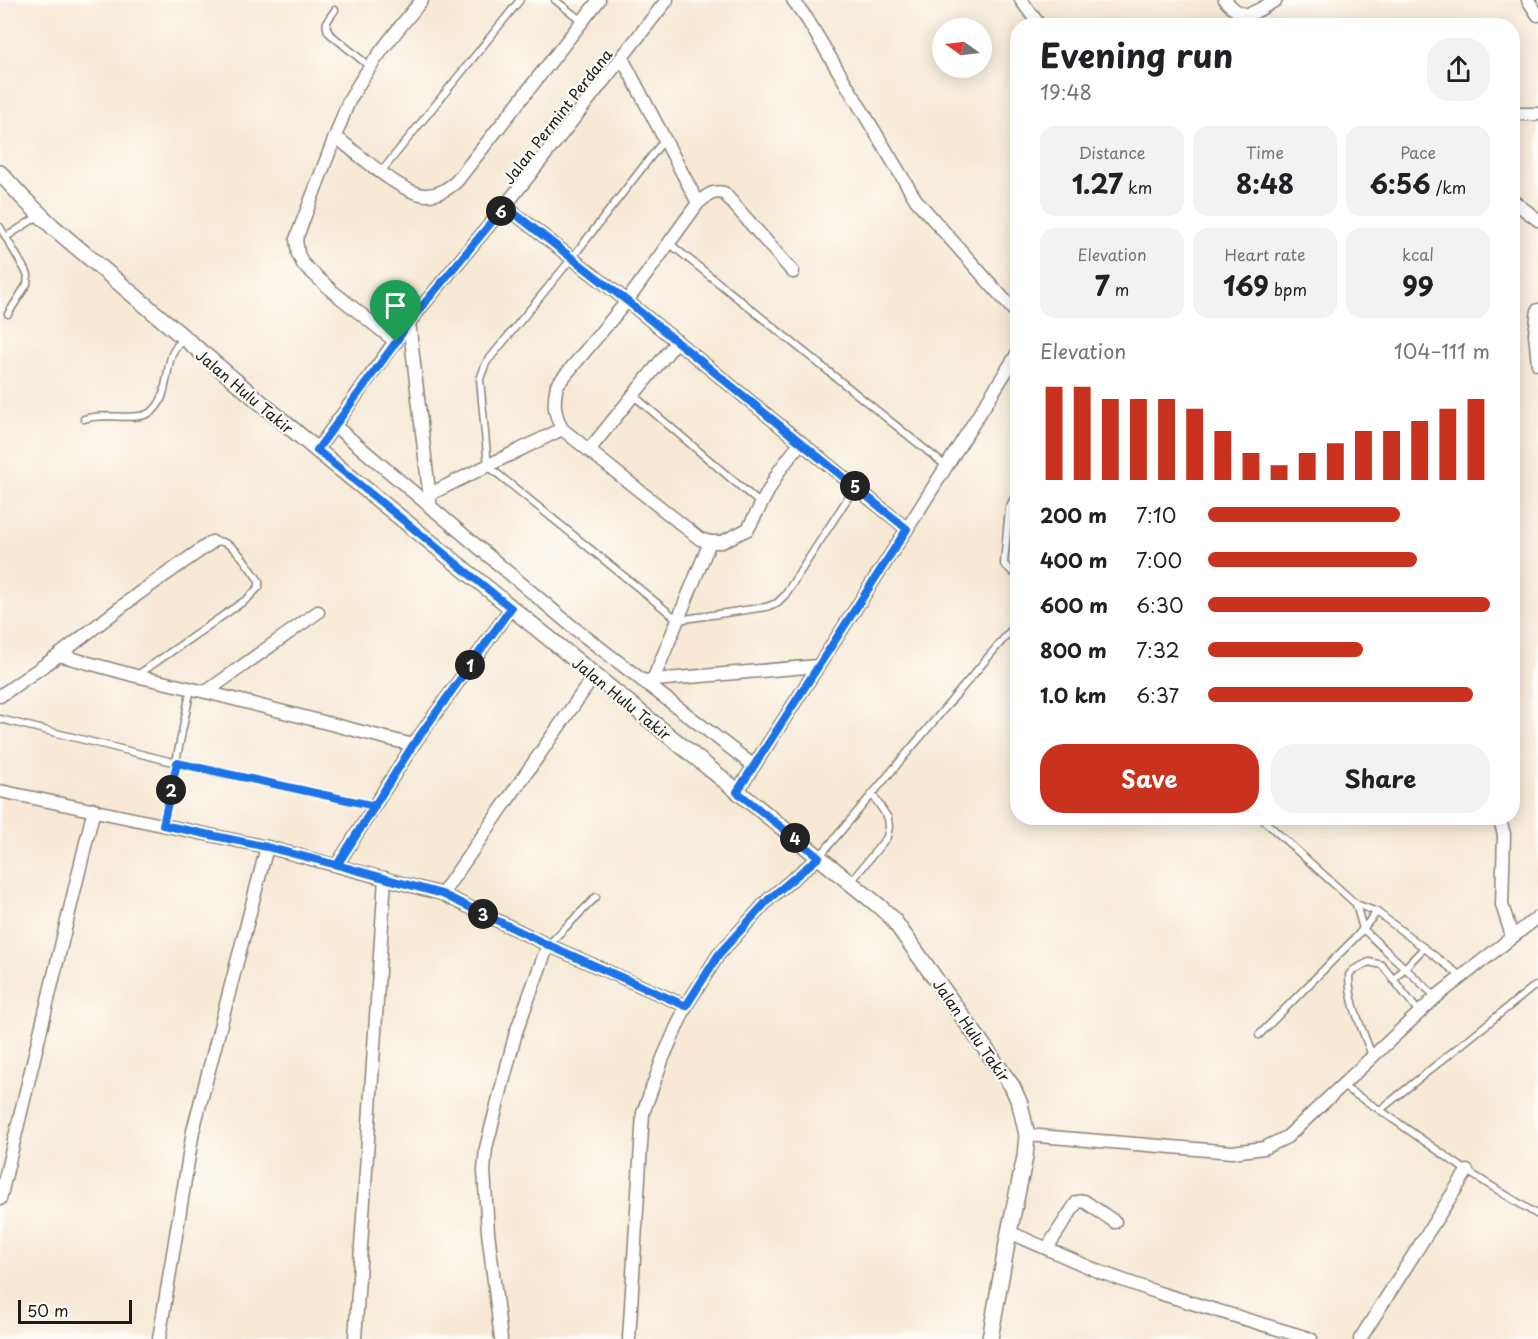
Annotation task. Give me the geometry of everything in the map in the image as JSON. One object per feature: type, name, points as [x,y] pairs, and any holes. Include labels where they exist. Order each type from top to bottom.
[{"type":"street","points":[[396,342],[332,291],[303,264],[298,254],[296,239],[348,103],[369,66],[422,0]]},
{"type":"street","points":[[336,137],[411,192],[426,195],[441,193],[456,182],[599,0]]},
{"type":"street","name":"Jalan Permint Perdana","points":[[317,450],[409,322],[505,206],[667,0]]},
{"type":"street","points":[[793,0],[807,19],[907,187],[1010,306]]},
{"type":"street","points":[[1021,0],[1034,18]]},
{"type":"street","points":[[1225,0],[1234,11],[1241,15],[1250,14],[1276,0]]},
{"type":"street","points":[[1528,0],[1538,15]]},
{"type":"street","points":[[622,58],[698,203]]},
{"type":"street","points":[[1520,114],[1538,114]]},
{"type":"street","name":"Jalan Hulu Takir","points":[[0,173],[41,215],[182,338],[892,918],[1012,1086],[1020,1104],[1027,1135],[1025,1157],[990,1339]]},
{"type":"street","points":[[793,272],[724,193],[717,191],[709,194],[698,203],[627,301],[557,386],[554,400],[555,415],[562,429],[699,539],[710,542],[722,542],[748,529],[779,471],[801,442]]},
{"type":"street","points":[[505,206],[677,341],[907,529]]},
{"type":"street","points":[[1520,206],[1538,220]]},
{"type":"street","points":[[1538,310],[1535,334],[1538,364]]},
{"type":"street","points":[[409,322],[431,508]]},
{"type":"street","points":[[589,450],[677,341]]},
{"type":"street","points":[[737,792],[1010,365]]},
{"type":"street","points":[[335,426],[574,628],[648,680],[754,766]]},
{"type":"street","points":[[430,494],[562,429]]},
{"type":"street","points":[[0,696],[212,542]]},
{"type":"street","points":[[648,680],[678,620],[710,542]]},
{"type":"street","points":[[337,865],[413,745],[511,608]]},
{"type":"street","points":[[207,692],[318,612]]},
{"type":"street","points":[[59,655],[413,745]]},
{"type":"street","points":[[648,680],[818,666]]},
{"type":"street","points":[[442,894],[594,676]]},
{"type":"street","points":[[0,791],[267,847],[442,894],[548,945],[686,1006]]},
{"type":"street","points":[[0,1199],[94,809]]},
{"type":"street","points":[[1501,825],[1504,834],[1502,905],[1512,936]]},
{"type":"street","points":[[159,1339],[193,1131],[267,847]]},
{"type":"street","points":[[629,1339],[643,1113],[663,1058],[686,1006],[719,954],[769,899],[819,857]]},
{"type":"street","points":[[355,1339],[386,878]]},
{"type":"street","points":[[1027,1135],[1232,1152],[1264,1148],[1287,1137],[1436,997],[1538,917]]},
{"type":"street","points":[[501,1339],[488,1232],[484,1171],[486,1148],[516,1032],[548,945]]},
{"type":"street","points":[[1360,1339],[1467,1171]]},
{"type":"street","points":[[1047,1248],[1077,1202],[1084,1201],[1115,1222]]},
{"type":"street","points":[[1009,1232],[1101,1272],[1159,1293],[1311,1339]]},
{"type":"lane","points":[[381,172],[520,0]]},
{"type":"lane","points":[[555,0],[582,21]]},
{"type":"lane","points":[[335,10],[326,22],[329,33],[369,66]]},
{"type":"lane","points":[[664,140],[486,363],[480,379],[488,466],[678,620],[766,607],[777,603],[785,595],[855,486]]},
{"type":"lane","points":[[6,237],[41,215]]},
{"type":"lane","points":[[0,227],[28,275],[27,284],[8,314]]},
{"type":"lane","points":[[669,243],[946,466]]},
{"type":"lane","points":[[84,419],[95,416],[142,416],[157,407],[161,400],[172,353],[182,338]]},
{"type":"lane","points":[[633,395],[762,505]]},
{"type":"lane","points":[[1010,506],[1004,564],[1010,570]]},
{"type":"lane","points":[[136,676],[247,599],[259,587],[259,581],[230,545],[223,541],[212,542]]},
{"type":"lane","points":[[819,857],[1010,631]]},
{"type":"lane","points":[[163,825],[191,688]]},
{"type":"lane","points":[[0,718],[177,763],[375,806]]},
{"type":"lane","points":[[850,883],[887,837],[888,818],[872,794]]},
{"type":"lane","points":[[1269,825],[1356,904],[1377,912],[1461,976]]},
{"type":"lane","points":[[548,945],[596,897]]},
{"type":"lane","points":[[1356,904],[1363,929],[1436,997]]},
{"type":"lane","points":[[1259,1035],[1377,912]]},
{"type":"lane","points":[[1393,980],[1424,948]]},
{"type":"lane","points":[[1372,1056],[1355,1010],[1349,984],[1349,975],[1353,970],[1369,962],[1382,965],[1419,1013]]},
{"type":"lane","points":[[1380,1110],[1455,1048],[1538,985]]},
{"type":"lane","points":[[1341,1085],[1467,1171],[1538,1215]]},
{"type":"route","points":[[396,342],[317,450],[511,608],[413,745],[375,806],[337,865],[267,847],[163,825],[177,763],[375,806],[337,865],[442,894],[548,945],[686,1006],[719,954],[769,899],[819,857],[737,792],[907,529],[627,301],[505,206],[409,322],[396,342]]}]
